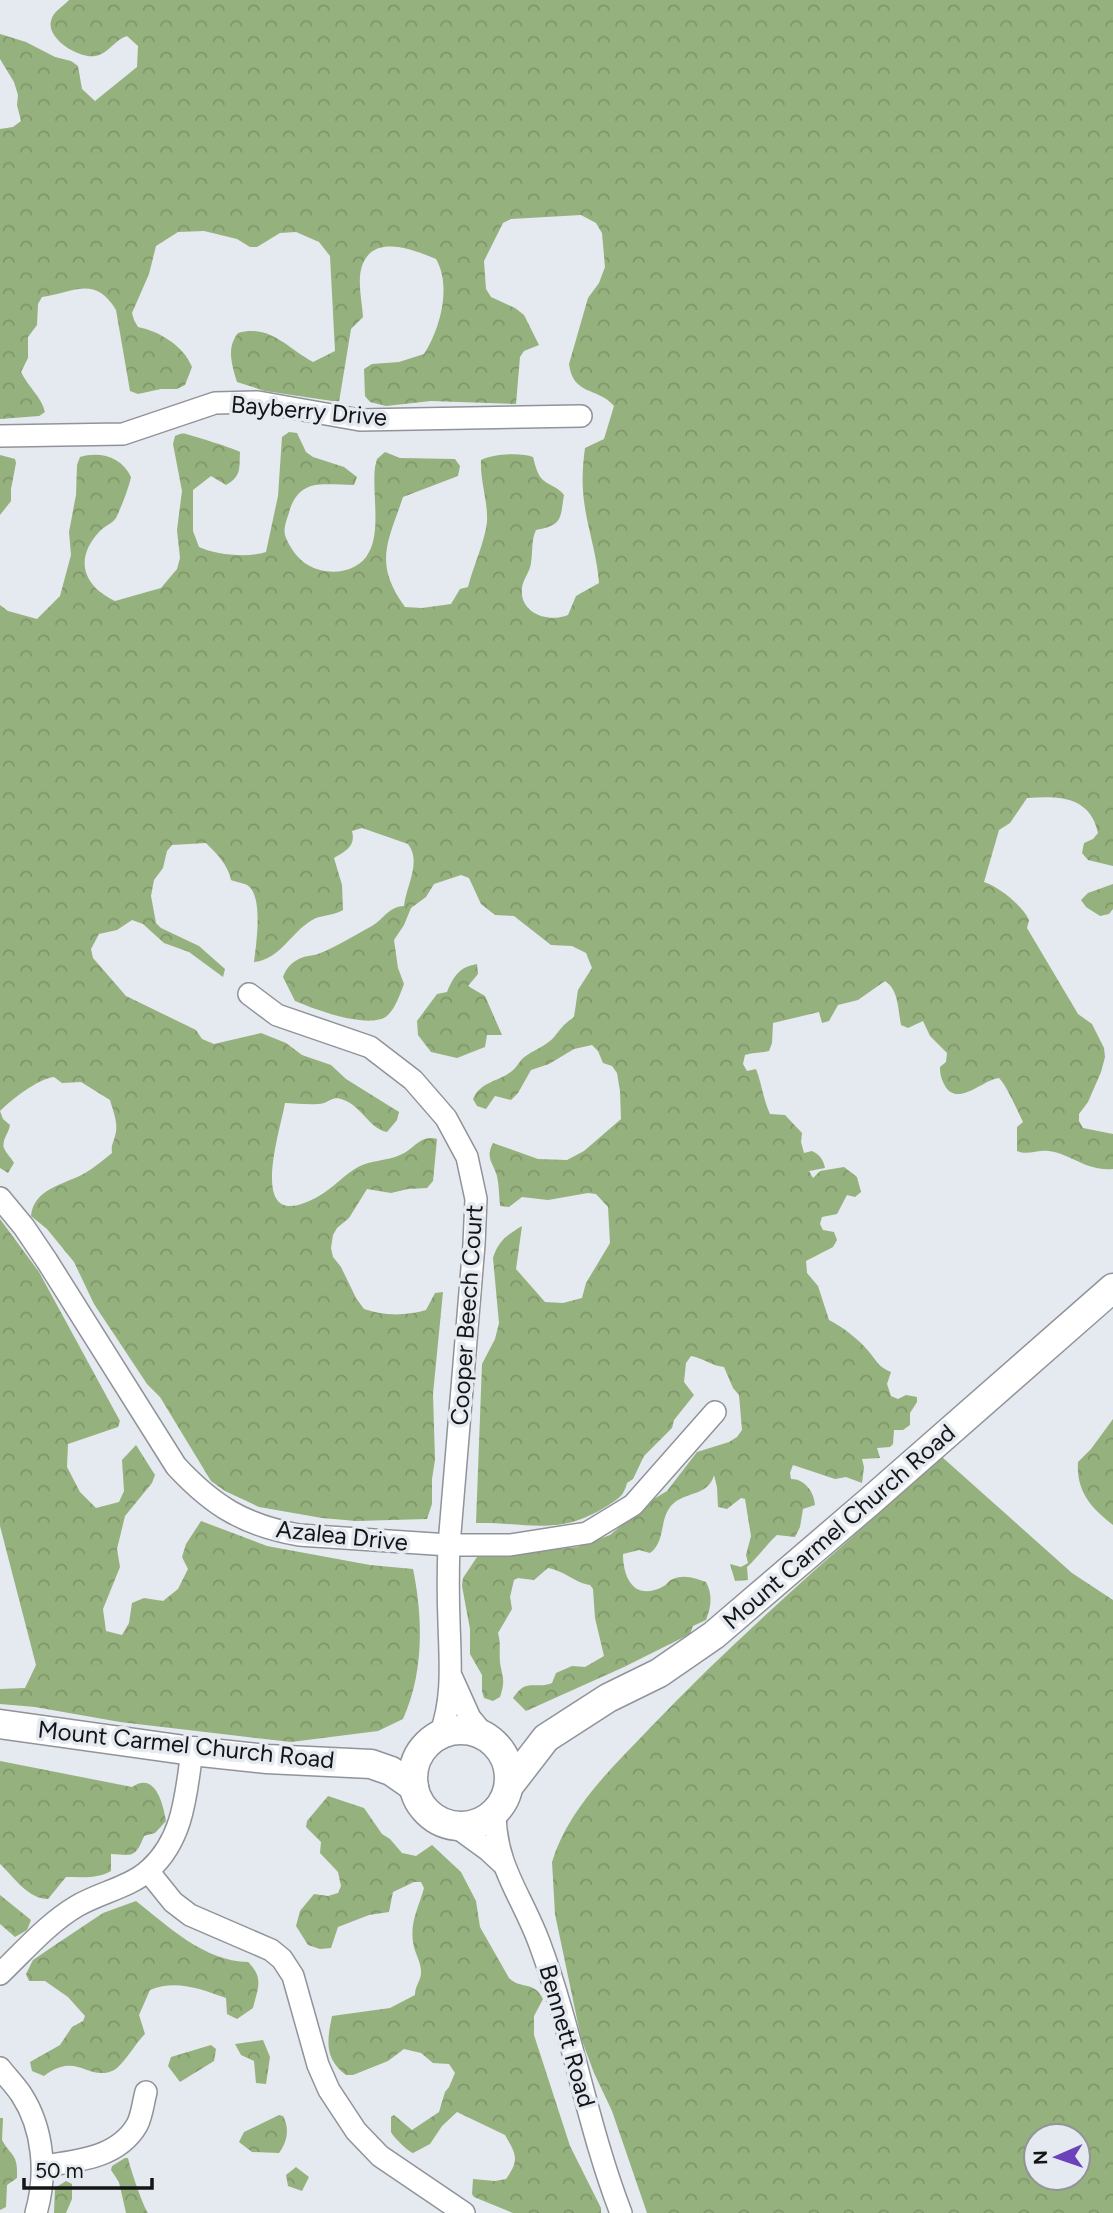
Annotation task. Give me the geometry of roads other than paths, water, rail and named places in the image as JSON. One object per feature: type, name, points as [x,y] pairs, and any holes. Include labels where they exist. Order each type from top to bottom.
[{"type":"main road","name":"Mount Carmel Church Road","points":[[509,1786],[546,1738],[608,1698],[659,1673],[714,1635],[1113,1288]]},
{"type":"main road","name":"Mount Carmel Church Road","points":[[0,1724],[192,1751],[267,1759],[372,1764],[391,1771],[414,1787]]},
{"type":"main road","points":[[455,1730],[470,1730],[490,1740],[504,1757],[509,1771],[509,1786],[504,1800],[495,1812],[477,1823],[455,1826],[428,1813],[419,1801],[414,1787],[418,1756],[434,1739],[455,1730]]},
{"type":"main road","name":"Mount Carmel Church Road","points":[[490,1740],[511,1745],[546,1738]]},
{"type":"main road","name":"Mount Carmel Church Road","points":[[372,1764],[410,1752],[434,1739]]},
{"type":"street","name":"Bayberry Drive","points":[[0,436],[123,434],[215,403],[236,402],[258,402],[360,420],[581,416]]},
{"type":"street","name":"Cooper Beech Court","points":[[249,994],[277,1015],[370,1047],[413,1080],[446,1118],[467,1157],[476,1199],[474,1244],[449,1545]]},
{"type":"street","name":"Azalea Drive","points":[[0,1198],[47,1261],[176,1466],[198,1490],[218,1506],[256,1525],[299,1535],[449,1545],[510,1545],[587,1534],[633,1505],[715,1412]]},
{"type":"street","points":[[434,1739],[445,1721],[451,1676],[449,1545]]},
{"type":"street","points":[[451,1676],[470,1718],[490,1740]]},
{"type":"street","points":[[0,1974],[53,1924],[76,1907],[148,1871],[166,1849],[177,1829],[184,1804],[192,1751]]},
{"type":"street","name":"Bennett Road","points":[[495,1812],[497,1843],[503,1864],[539,1941],[621,2213]]},
{"type":"street","name":"Bennett Road","points":[[455,1826],[503,1864]]},
{"type":"street","points":[[148,1871],[173,1902],[190,1915],[271,1950],[282,1959],[293,1976],[318,2065],[329,2090],[356,2132],[380,2156],[464,2213]]},
{"type":"street","points":[[0,2068],[22,2096],[37,2131],[43,2166],[36,2213]]},
{"type":"street","points":[[43,2166],[89,2159],[121,2146],[138,2124],[146,2092]]}]
